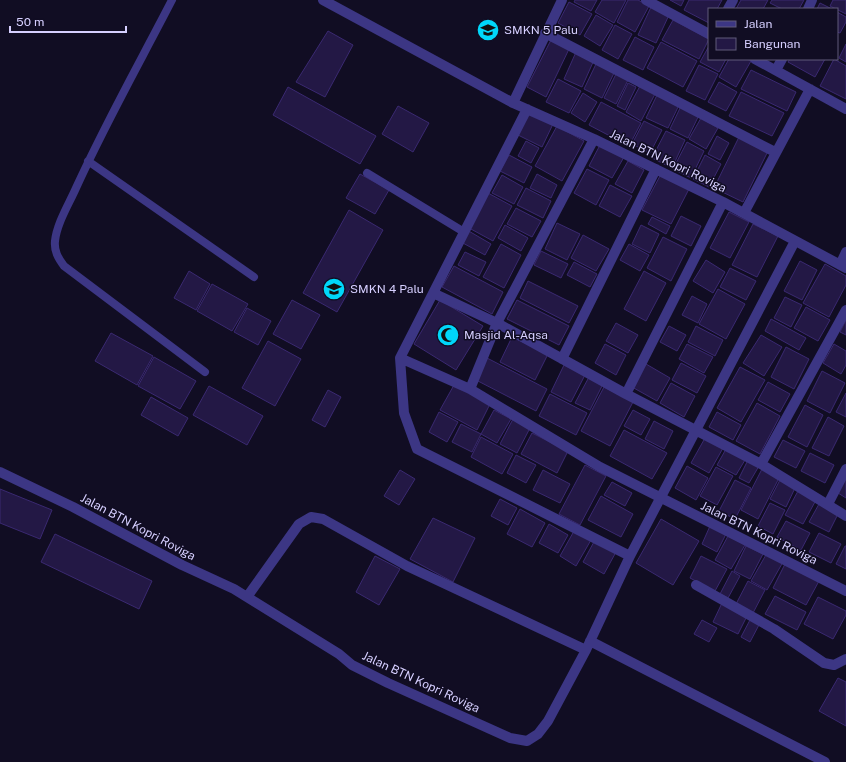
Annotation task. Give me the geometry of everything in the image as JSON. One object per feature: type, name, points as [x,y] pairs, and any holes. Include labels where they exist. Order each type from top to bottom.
[{"type":"street","name":"Jalan BTN Kopri Roviga","points":[[323,0],[513,103],[594,139],[723,202],[843,266]]},
{"type":"street","points":[[513,103],[562,0]]},
{"type":"street","points":[[646,0],[708,33]]},
{"type":"street","points":[[545,33],[775,152]]},
{"type":"street","points":[[757,60],[846,110]]},
{"type":"street","points":[[776,70],[781,60]]},
{"type":"street","points":[[744,213],[775,152],[810,89]]},
{"type":"street","points":[[527,109],[400,358],[404,413],[417,449],[630,556]]},
{"type":"street","points":[[470,389],[497,323],[594,139]]},
{"type":"street","points":[[562,360],[656,169]]},
{"type":"street","points":[[626,394],[723,202]]},
{"type":"street","name":"Jalan BTN Kopri Roviga","points":[[0,472],[73,507],[182,565],[247,597],[339,654],[352,664],[376,677],[510,738],[527,741],[538,734],[548,721],[588,645],[630,556],[694,430],[794,241]]},
{"type":"street","points":[[843,266],[846,252]]},
{"type":"street","points":[[433,293],[497,323],[562,360],[761,464],[846,516]]},
{"type":"street","points":[[761,464],[846,310]]},
{"type":"street","name":"Jalan BTN Kopri Roviga","points":[[400,358],[470,389],[600,467],[846,591]]},
{"type":"street","points":[[828,504],[846,469]]},
{"type":"street","points":[[247,597],[299,524],[311,517],[323,519],[407,566],[588,645],[826,762]]},
{"type":"street","points":[[696,585],[774,628],[824,663],[834,665],[846,659]]},
{"type":"lane","points":[[172,0],[88,161],[58,229],[55,242],[58,258],[64,266],[205,372]]},
{"type":"lane","points":[[88,161],[254,277]]},
{"type":"lane","points":[[367,173],[464,232]]},
{"type":"building","points":[[575,0],[597,0],[591,11],[574,2]]},
{"type":"building","points":[[602,0],[626,0],[614,23],[595,12]]},
{"type":"building","points":[[628,0],[638,0],[649,6],[635,32],[617,22]]},
{"type":"building","points":[[670,0],[684,0],[681,6]]},
{"type":"building","points":[[689,0],[722,0],[718,8],[708,8],[708,22],[684,10]]},
{"type":"building","points":[[741,0],[768,0],[764,8],[737,8]]},
{"type":"building","points":[[772,0],[804,0],[800,8],[780,8],[770,3]]},
{"type":"building","points":[[833,0],[846,0],[846,14],[838,10],[838,8],[830,6]]},
{"type":"building","points":[[569,2],[592,14],[580,35],[558,23]]},
{"type":"building","points":[[820,3],[830,8],[818,8]]},
{"type":"building","points":[[651,7],[669,15],[656,43],[638,35]]},
{"type":"building","points":[[838,13],[846,17],[846,22],[840,33],[838,32]]},
{"type":"building","points":[[596,15],[613,25],[600,46],[584,36]]},
{"type":"building","points":[[673,20],[708,38],[699,59],[662,40]]},
{"type":"building","points":[[615,25],[632,34],[618,59],[602,50]]},
{"type":"building","points":[[328,31],[353,45],[325,97],[296,82]]},
{"type":"building","points":[[635,37],[654,47],[643,70],[623,60]]},
{"type":"building","points":[[552,38],[570,47],[546,97],[527,87]]},
{"type":"building","points":[[661,42],[697,61],[683,87],[647,68]]},
{"type":"building","points":[[846,44],[846,62],[839,58]]},
{"type":"building","points":[[708,48],[708,60],[725,60],[719,72],[700,62]]},
{"type":"building","points":[[576,52],[594,60],[582,87],[564,79]]},
{"type":"building","points":[[728,60],[751,61],[736,87],[719,77]]},
{"type":"building","points":[[789,60],[824,60],[815,77],[788,62]]},
{"type":"building","points":[[833,60],[846,66],[846,99],[820,86]]},
{"type":"building","points":[[596,64],[614,73],[602,98],[584,89]]},
{"type":"building","points":[[699,65],[718,74],[705,100],[686,91]]},
{"type":"building","points":[[751,70],[796,92],[787,111],[741,89]]},
{"type":"building","points":[[616,74],[628,80],[616,104],[604,98]]},
{"type":"building","points":[[558,79],[581,91],[569,113],[546,102]]},
{"type":"building","points":[[719,82],[737,92],[726,111],[708,102]]},
{"type":"building","points":[[628,83],[636,87],[625,110],[617,106]]},
{"type":"building","points":[[640,86],[655,94],[641,121],[626,112]]},
{"type":"building","points":[[288,87],[376,136],[360,164],[273,115]]},
{"type":"building","points":[[741,92],[784,113],[772,136],[729,116]]},
{"type":"building","points":[[583,93],[597,102],[585,122],[571,113]]},
{"type":"building","points":[[657,95],[679,105],[668,128],[646,118]]},
{"type":"building","points":[[601,102],[641,123],[629,146],[589,125]]},
{"type":"building","points":[[398,106],[429,123],[413,152],[382,134]]},
{"type":"building","points":[[681,106],[699,115],[688,138],[670,129]]},
{"type":"building","points":[[530,112],[553,124],[542,147],[518,135]]},
{"type":"building","points":[[701,118],[718,128],[706,149],[689,139]]},
{"type":"building","points":[[644,121],[662,130],[650,153],[632,144]]},
{"type":"building","points":[[557,126],[584,141],[562,181],[535,166]]},
{"type":"building","points":[[666,131],[685,140],[672,168],[652,158]]},
{"type":"building","points":[[717,136],[729,143],[720,160],[708,154]]},
{"type":"building","points":[[739,137],[768,151],[743,202],[714,188]]},
{"type":"building","points":[[526,141],[539,148],[531,163],[518,156]]},
{"type":"building","points":[[687,142],[704,151],[691,178],[673,169]]},
{"type":"building","points":[[600,145],[624,157],[612,178],[589,166]]},
{"type":"building","points":[[509,155],[532,167],[524,183],[500,171]]},
{"type":"building","points":[[705,155],[721,164],[709,187],[693,179]]},
{"type":"building","points":[[628,161],[644,170],[632,193],[615,184]]},
{"type":"building","points":[[587,169],[609,180],[596,205],[574,193]]},
{"type":"building","points":[[360,174],[389,190],[375,214],[346,198]]},
{"type":"building","points":[[537,174],[557,185],[551,198],[530,188]]},
{"type":"building","points":[[661,174],[689,189],[671,224],[642,210]]},
{"type":"building","points":[[502,175],[523,187],[514,204],[492,193]]},
{"type":"building","points":[[610,185],[632,196],[620,217],[599,206]]},
{"type":"building","points":[[526,188],[551,201],[543,218],[517,205]]},
{"type":"building","points":[[488,193],[512,206],[493,241],[469,228]]},
{"type":"building","points":[[516,208],[541,221],[532,237],[507,224]]},
{"type":"building","points":[[349,210],[383,230],[337,312],[303,293]]},
{"type":"building","points":[[729,212],[749,222],[730,258],[710,248]]},
{"type":"building","points":[[681,216],[701,226],[691,246],[671,236]]},
{"type":"building","points":[[652,217],[670,226],[666,234],[648,224]]},
{"type":"building","points":[[557,223],[580,234],[567,260],[545,249]]},
{"type":"building","points":[[753,224],[778,236],[757,277],[732,265]]},
{"type":"building","points":[[505,225],[528,238],[521,251],[498,238]]},
{"type":"building","points":[[641,225],[659,234],[650,253],[632,244]]},
{"type":"building","points":[[467,230],[491,244],[485,255],[461,242]]},
{"type":"building","points":[[583,235],[609,249],[596,271],[571,258]]},
{"type":"building","points":[[663,237],[687,249],[671,281],[647,268]]},
{"type":"building","points":[[501,244],[521,255],[504,288],[483,277]]},
{"type":"building","points":[[629,244],[649,255],[640,271],[620,260]]},
{"type":"building","points":[[541,251],[568,264],[561,278],[534,265]]},
{"type":"building","points":[[465,252],[486,262],[479,276],[458,265]]},
{"type":"building","points":[[706,260],[725,272],[713,293],[693,281]]},
{"type":"building","points":[[800,261],[817,270],[802,300],[784,291]]},
{"type":"building","points":[[574,262],[597,274],[590,287],[567,275]]},
{"type":"building","points":[[825,264],[846,276],[846,285],[829,317],[803,303]]},
{"type":"building","points":[[454,266],[503,292],[492,314],[442,287]]},
{"type":"building","points":[[730,268],[756,281],[746,300],[720,287]]},
{"type":"building","points":[[189,271],[210,284],[196,310],[174,298]]},
{"type":"building","points":[[644,271],[666,283],[646,321],[624,309]]},
{"type":"building","points":[[528,281],[578,306],[569,323],[520,298]]},
{"type":"building","points":[[212,284],[248,304],[232,331],[197,311]]},
{"type":"building","points":[[718,289],[745,304],[726,339],[699,324]]},
{"type":"building","points":[[692,296],[707,304],[698,323],[682,315]]},
{"type":"building","points":[[785,297],[802,305],[791,327],[774,318]]},
{"type":"building","points":[[292,300],[320,315],[301,349],[273,334]]},
{"type":"building","name":"Masjid Al-Aqsa","points":[[440,300],[483,326],[456,370],[414,344]]},
{"type":"building","points":[[517,300],[569,326],[559,345],[507,319]]},
{"type":"building","points":[[806,307],[830,320],[818,341],[794,328]]},
{"type":"building","points":[[247,308],[271,321],[258,345],[234,332]]},
{"type":"building","points":[[771,319],[806,338],[799,350],[765,331]]},
{"type":"building","points":[[846,320],[846,335],[840,332]]},
{"type":"building","points":[[616,323],[638,335],[628,353],[606,341]]},
{"type":"building","points":[[669,326],[686,335],[677,351],[660,342]]},
{"type":"building","points":[[696,326],[723,340],[715,356],[688,342]]},
{"type":"building","points":[[111,333],[153,356],[137,385],[95,361]]},
{"type":"building","points":[[761,335],[782,347],[764,376],[743,363]]},
{"type":"building","points":[[512,337],[548,354],[535,380],[500,362]]},
{"type":"building","points":[[268,341],[301,359],[275,406],[242,388]]},
{"type":"building","points":[[605,344],[626,355],[616,375],[595,363]]},
{"type":"building","points":[[687,344],[713,357],[704,373],[679,359]]},
{"type":"building","points":[[834,344],[846,351],[846,365],[841,374],[823,363]]},
{"type":"building","points":[[786,347],[809,359],[794,389],[771,377]]},
{"type":"building","points":[[154,357],[196,381],[180,409],[138,386]]},
{"type":"building","points":[[487,358],[547,389],[536,411],[476,380]]},
{"type":"building","points":[[681,363],[706,376],[697,393],[672,380]]},
{"type":"building","points":[[646,364],[670,378],[657,401],[632,387]]},
{"type":"building","points":[[564,365],[585,375],[571,402],[551,392]]},
{"type":"building","points":[[740,367],[765,380],[741,422],[717,408]]},
{"type":"building","points":[[822,371],[845,383],[830,413],[807,401]]},
{"type":"building","points":[[589,377],[603,384],[590,410],[575,403]]},
{"type":"building","points":[[768,382],[790,394],[780,412],[758,400]]},
{"type":"building","points":[[671,383],[695,396],[684,417],[660,403]]},
{"type":"building","points":[[454,385],[490,404],[477,430],[440,410]]},
{"type":"building","points":[[209,386],[263,416],[247,445],[193,415]]},
{"type":"building","points":[[604,387],[633,402],[610,446],[581,431]]},
{"type":"building","points":[[328,390],[341,397],[325,427],[312,420]]},
{"type":"building","points":[[846,393],[846,417],[836,412]]},
{"type":"building","points":[[550,394],[587,413],[576,435],[539,416]]},
{"type":"building","points":[[151,397],[188,418],[178,436],[141,415]]},
{"type":"building","points":[[757,403],[780,416],[760,454],[736,441]]},
{"type":"building","points":[[805,405],[823,415],[807,447],[788,437]]},
{"type":"building","points":[[494,410],[511,419],[497,443],[481,434]]},
{"type":"building","points":[[633,410],[650,419],[641,435],[624,426]]},
{"type":"building","points":[[439,412],[458,422],[447,442],[429,432]]},
{"type":"building","points":[[717,412],[741,425],[733,440],[709,427]]},
{"type":"building","points":[[828,417],[844,426],[829,456],[812,448]]},
{"type":"building","points":[[513,419],[530,428],[517,453],[500,444]]},
{"type":"building","points":[[654,421],[673,431],[664,449],[645,439]]},
{"type":"building","points":[[461,424],[481,434],[472,452],[452,442]]},
{"type":"building","points":[[624,430],[667,453],[652,479],[610,456]]},
{"type":"building","points":[[532,433],[568,451],[557,473],[521,454]]},
{"type":"building","points":[[481,437],[513,454],[502,474],[471,457]]},
{"type":"building","points":[[705,438],[723,448],[709,473],[691,463]]},
{"type":"building","points":[[783,440],[805,451],[796,468],[774,457]]},
{"type":"building","points":[[726,449],[745,460],[736,475],[717,465]]},
{"type":"building","points":[[810,453],[834,465],[825,483],[801,471]]},
{"type":"building","points":[[516,455],[536,465],[526,483],[507,473]]},
{"type":"building","points":[[748,460],[759,466],[749,483],[739,478]]},
{"type":"building","points":[[585,465],[606,476],[580,525],[559,514]]},
{"type":"building","points":[[687,466],[708,478],[696,500],[675,488]]},
{"type":"building","points":[[716,467],[733,476],[717,505],[700,496]]},
{"type":"building","points":[[762,469],[779,478],[758,519],[741,510]]},
{"type":"building","points":[[400,470],[415,479],[399,505],[384,496]]},
{"type":"building","points":[[543,470],[570,484],[560,503],[533,490]]},
{"type":"building","points":[[846,477],[846,498],[838,493]]},
{"type":"building","points":[[735,480],[751,488],[735,519],[719,511]]},
{"type":"building","points":[[780,480],[795,488],[786,507],[770,499]]},
{"type":"building","points":[[612,482],[632,493],[625,506],[604,495]]},
{"type":"building","points":[[0,489],[52,510],[40,539],[0,523]]},
{"type":"building","points":[[798,491],[816,500],[803,524],[785,515]]},
{"type":"building","points":[[601,496],[633,514],[621,537],[588,520]]},
{"type":"building","points":[[500,499],[517,508],[508,525],[491,516]]},
{"type":"building","points":[[770,503],[785,510],[773,534],[758,526]]},
{"type":"building","points":[[819,504],[838,514],[829,532],[809,522]]},
{"type":"building","points":[[520,509],[545,523],[532,547],[507,534]]},
{"type":"building","points":[[433,518],[475,538],[453,582],[410,559]]},
{"type":"building","points":[[661,519],[699,541],[673,585],[636,563]]},
{"type":"building","points":[[786,521],[810,533],[801,550],[777,537]]},
{"type":"building","points":[[549,524],[568,535],[558,553],[539,543]]},
{"type":"building","points":[[710,526],[726,534],[717,552],[702,544]]},
{"type":"building","points":[[574,531],[591,540],[576,566],[560,556]]},
{"type":"building","points":[[819,533],[841,544],[831,563],[809,552]]},
{"type":"building","points":[[55,534],[152,581],[139,609],[41,562]]},
{"type":"building","points":[[728,536],[745,545],[731,569],[715,560]]},
{"type":"building","points":[[595,540],[616,552],[604,574],[583,562]]},
{"type":"building","points":[[746,546],[763,554],[750,579],[734,571]]},
{"type":"building","points":[[846,546],[846,569],[836,564]]},
{"type":"building","points":[[767,553],[783,562],[767,590],[751,581]]},
{"type":"building","points":[[375,556],[400,569],[379,605],[356,592]]},
{"type":"building","points":[[701,556],[727,569],[715,591],[690,578]]},
{"type":"building","points":[[785,564],[819,581],[806,605],[773,588]]},
{"type":"building","points":[[732,571],[740,576],[728,598],[720,594]]},
{"type":"building","points":[[748,581],[765,590],[753,613],[736,604]]},
{"type":"building","points":[[775,596],[806,612],[797,630],[765,614]]},
{"type":"building","points":[[818,597],[846,611],[846,615],[833,639],[804,624]]},
{"type":"building","points":[[722,603],[747,616],[738,634],[713,622]]},
{"type":"building","points":[[751,618],[760,623],[750,642],[741,637]]},
{"type":"building","points":[[702,620],[717,628],[709,642],[694,634]]},
{"type":"building","points":[[838,678],[846,682],[846,726],[819,711]]},
{"type":"place","name":"SMKN 5 Palu","points":[[488,30]]},
{"type":"place","name":"SMKN 4 Palu","points":[[334,289]]},
{"type":"place","name":"Masjid Al-Aqsa","points":[[448,335]]}]
